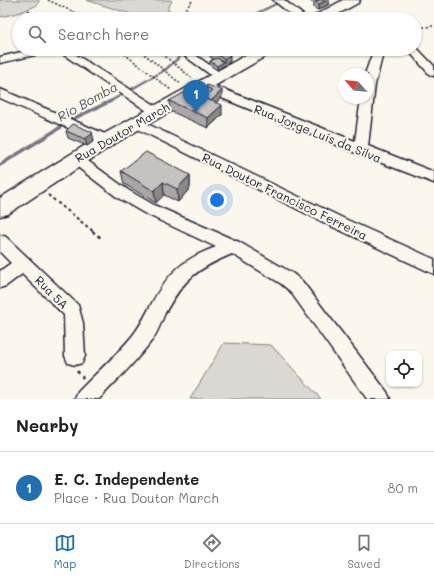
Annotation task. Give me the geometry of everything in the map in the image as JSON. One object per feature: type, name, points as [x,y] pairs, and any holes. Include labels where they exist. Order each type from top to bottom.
[{"type":"main road","points":[[332,12],[353,0]]},
{"type":"main road","name":"Rua Doutor March","points":[[1,206],[106,140],[255,56]]},
{"type":"street","points":[[278,0],[294,12]]},
{"type":"street","points":[[0,60],[17,56]]},
{"type":"street","points":[[71,56],[157,112]]},
{"type":"street","points":[[191,56],[220,76]]},
{"type":"street","points":[[361,150],[372,72],[376,56]]},
{"type":"street","points":[[418,56],[434,73]]},
{"type":"street","name":"Rua Jorge Luís da Silva","points":[[192,92],[361,150],[434,178]]},
{"type":"street","points":[[0,93],[106,140]]},
{"type":"street","name":"Rua Doutor Francisco Ferreira","points":[[137,122],[339,223],[434,266]]},
{"type":"street","points":[[76,159],[123,194],[149,210],[233,247],[286,278],[296,286],[380,399]]},
{"type":"street","name":"Rua 5A","points":[[0,242],[72,311],[75,356]]},
{"type":"street","points":[[89,394],[128,356],[146,332],[172,283],[187,268],[202,259],[233,247]]},
{"type":"street","points":[[0,282],[23,263]]},
{"type":"path","points":[[48,0],[73,12]]},
{"type":"path","points":[[185,12],[192,1]]},
{"type":"path","points":[[422,27],[434,26]]},
{"type":"path","points":[[127,56],[155,78],[192,92]]},
{"type":"path","points":[[147,56],[192,92]]},
{"type":"path","points":[[165,56],[176,64],[192,92]]},
{"type":"path","points":[[47,194],[101,238]]},
{"type":"path","points":[[75,356],[74,368],[89,394]]},
{"type":"shaded area","points":[[0,0],[39,0],[38,5],[20,12],[12,12],[12,14],[0,17]]},
{"type":"shaded area","points":[[86,0],[172,1],[167,9],[173,12],[125,12]]},
{"type":"shaded area","points":[[224,343],[271,345],[321,399],[190,399]]},
{"type":"building","points":[[319,0],[327,0],[319,4],[315,2]]},
{"type":"building","points":[[219,56],[228,56],[224,59]]},
{"type":"building","points":[[217,58],[224,62],[217,66],[210,61]]},
{"type":"building","points":[[207,85],[222,90],[211,101],[190,92],[193,91],[206,96],[212,90],[206,87]]},
{"type":"building","points":[[187,91],[222,105],[208,118],[169,101]]},
{"type":"building","points":[[73,124],[92,132],[92,134],[85,139],[66,131]]},
{"type":"building","points":[[146,152],[190,175],[177,189],[163,182],[154,191],[121,171]]},
{"type":"waterway","name":"Rio Bomba","points":[[259,12],[280,2]]},
{"type":"waterway","name":"Rio Bomba","points":[[110,102],[165,70],[181,56]]},
{"type":"waterway","name":"Rio Bomba","points":[[0,165],[77,117],[110,102]]},
{"type":"place","name":"E. C. Independente","points":[[196,113]]}]
